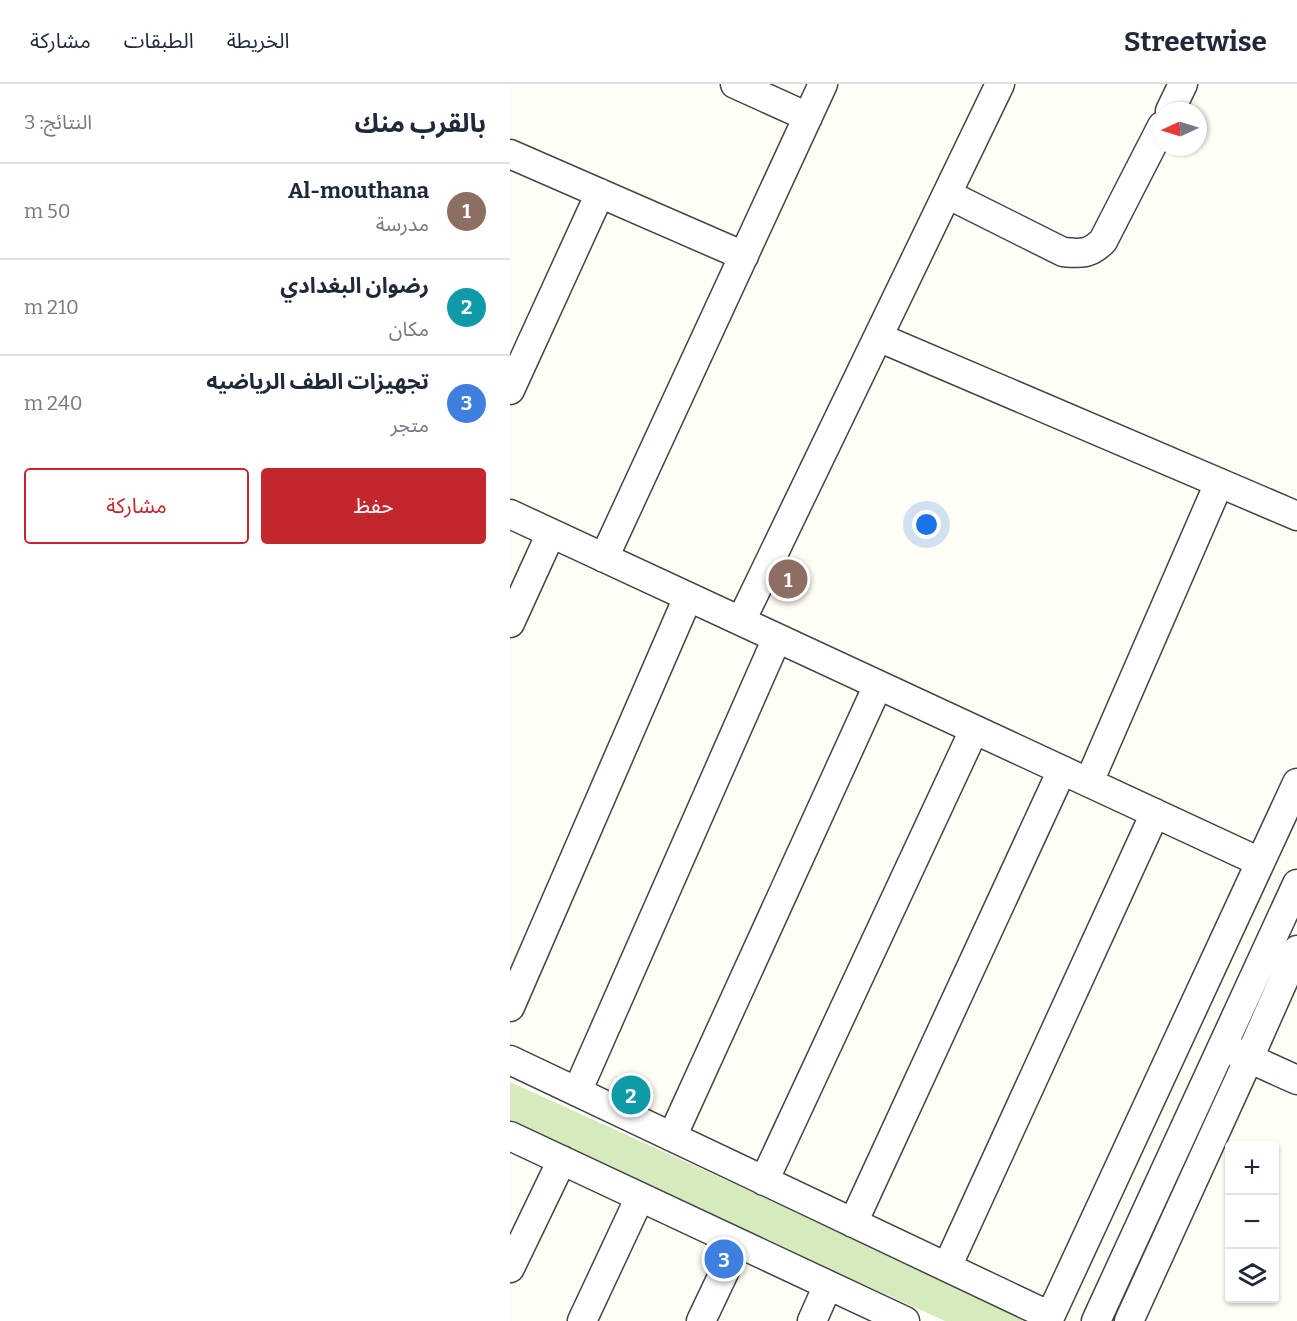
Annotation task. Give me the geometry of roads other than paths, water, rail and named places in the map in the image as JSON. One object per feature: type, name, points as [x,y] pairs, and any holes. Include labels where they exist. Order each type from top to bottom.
[{"type":"street","points":[[735,84],[808,117]]},
{"type":"street","points":[[604,558],[823,84]]},
{"type":"street","points":[[741,621],[1000,84]]},
{"type":"street","points":[[1175,102],[1184,84]]},
{"type":"street","points":[[947,194],[1063,252],[1084,253],[1094,249],[1103,241],[1153,144]]},
{"type":"street","points":[[510,154],[744,256]]},
{"type":"street","points":[[510,390],[600,193]]},
{"type":"street","points":[[878,337],[1297,516]]},
{"type":"street","points":[[1089,783],[1219,483]]},
{"type":"street","points":[[510,514],[1260,862]]},
{"type":"street","points":[[510,623],[551,533]]},
{"type":"street","points":[[510,1007],[688,597]]},
{"type":"street","points":[[577,1092],[777,638]]},
{"type":"street","points":[[672,1137],[878,685]]},
{"type":"street","points":[[764,1181],[974,730]]},
{"type":"street","points":[[853,1223],[1062,770]]},
{"type":"street","points":[[510,1060],[1049,1319],[1260,862],[1294,795]]},
{"type":"street","points":[[947,1268],[1155,813]]},
{"type":"street","points":[[1095,1321],[1295,896]]},
{"type":"street","points":[[1128,1321],[1297,950]]},
{"type":"street","points":[[1222,1047],[1297,1080]]},
{"type":"street","points":[[510,1136],[906,1321]]},
{"type":"street","points":[[510,1268],[562,1160]]},
{"type":"street","points":[[582,1321],[640,1197]]},
{"type":"street","points":[[702,1321],[738,1243]]},
{"type":"street","points":[[812,1321],[828,1285]]},
{"type":"place","name":"Al-mouthana","points":[[788,579]]},
{"type":"place","name":"رضوان البغدادي","points":[[631,1095]]},
{"type":"place","name":"تجهيزات الطف الرياضيه","points":[[724,1259]]}]
